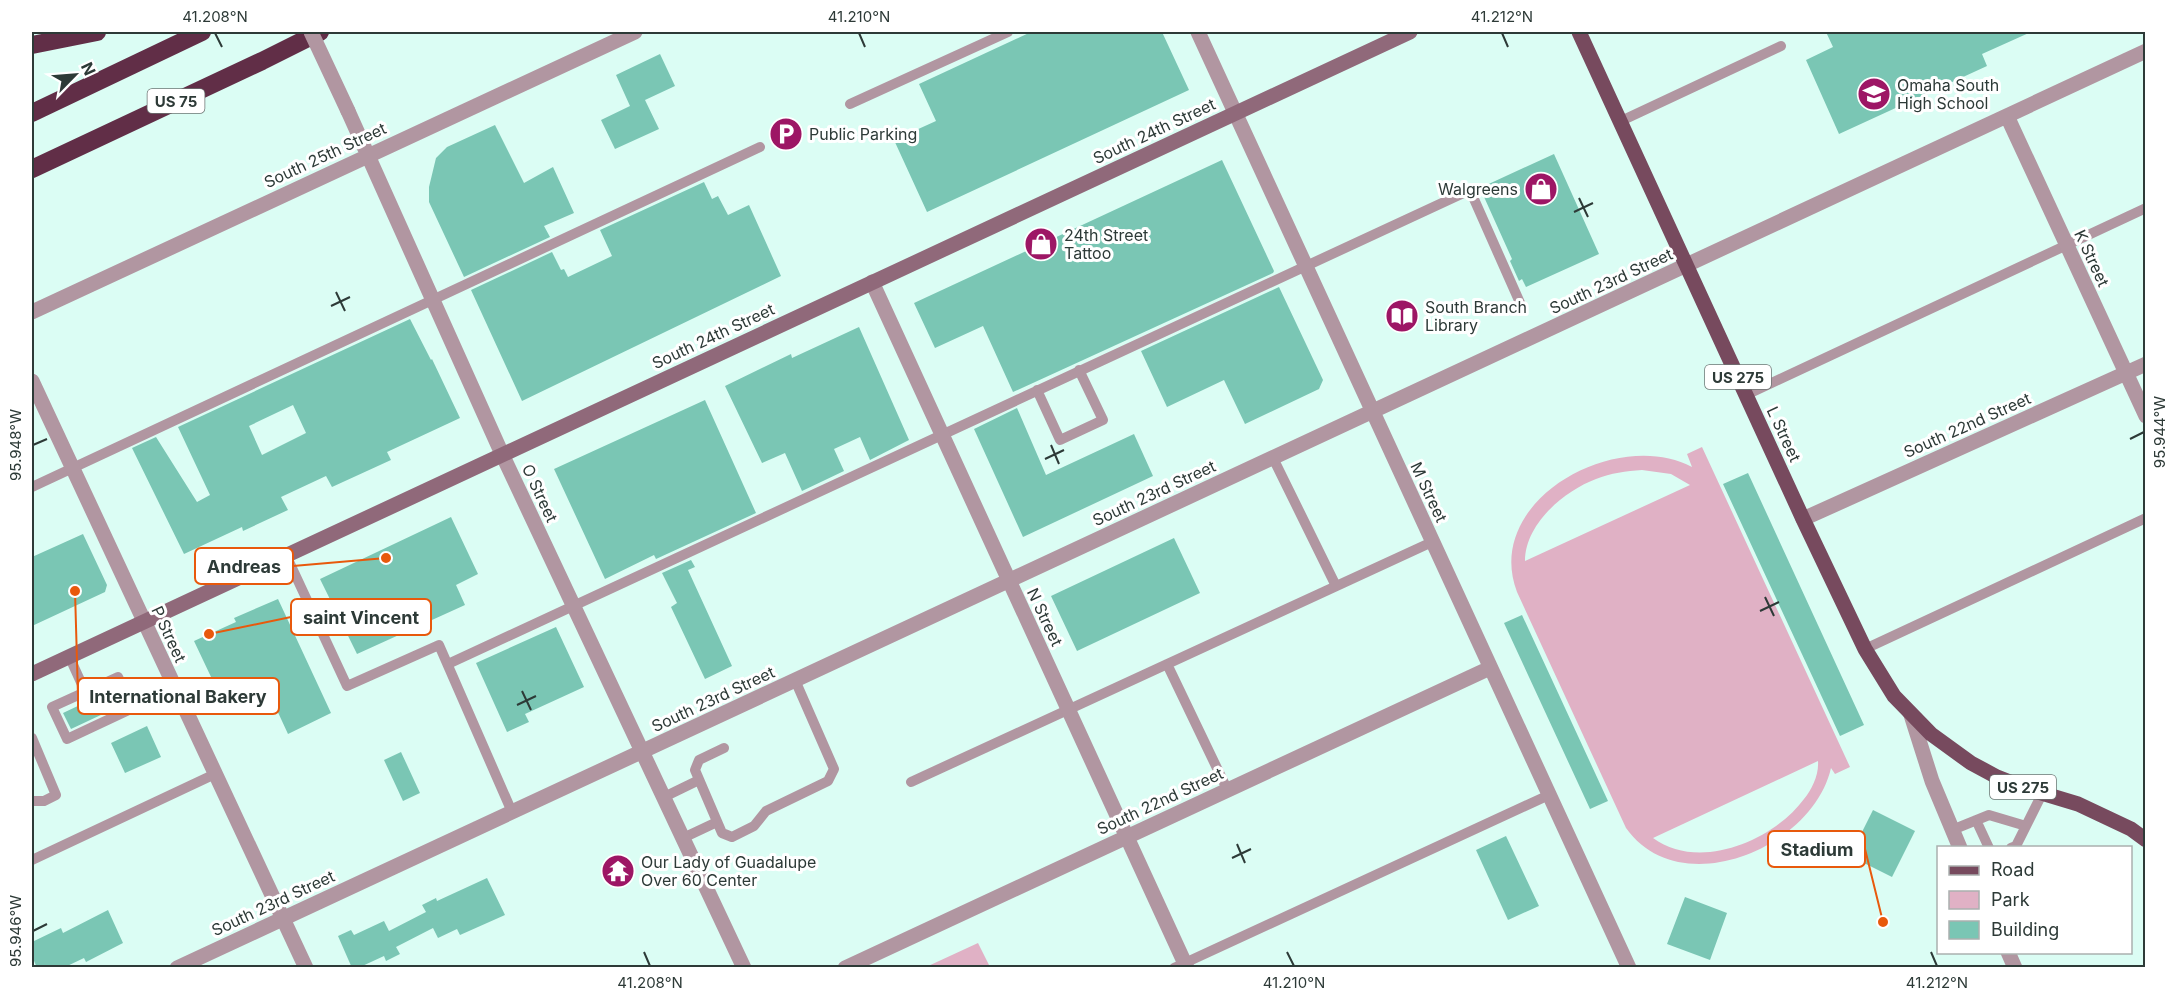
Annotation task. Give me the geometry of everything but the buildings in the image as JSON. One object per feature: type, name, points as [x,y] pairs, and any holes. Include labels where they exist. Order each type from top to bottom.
[{"type":"highway","points":[[32,45],[97,32]]},
{"type":"highway","points":[[32,113],[202,32]]},
{"type":"highway","name":"US 75","points":[[32,169],[320,32]]},
{"type":"main road","name":"South 24th Street","points":[[32,674],[1410,32]]},
{"type":"main road","name":"L Street","points":[[1579,32],[1865,649],[1894,696],[1911,715]]},
{"type":"main road","name":"US 275","points":[[1911,715],[1931,734],[1971,763],[1997,777],[2042,794],[2078,804],[2131,829],[2145,840]]},
{"type":"street","name":"O Street","points":[[311,32],[502,454],[744,968]]},
{"type":"street","name":"South 25th Street","points":[[32,312],[635,32]]},
{"type":"street","name":"M Street","points":[[1198,32],[1629,968]]},
{"type":"street","name":"South 23rd Street","points":[[177,968],[2145,51]]},
{"type":"street","name":"K Street","points":[[2007,116],[2145,416]]},
{"type":"street","name":"N Street","points":[[872,282],[1127,836],[1182,966]]},
{"type":"street","name":"South 22nd Street","points":[[1803,519],[2145,364]]},
{"type":"street","name":"P Street","points":[[32,381],[306,968]]},
{"type":"street","name":"South 22nd Street","points":[[845,968],[1490,668]]},
{"type":"street","name":"L Street","points":[[1911,715],[1932,781],[1959,846]]},
{"type":"street","points":[[2009,954],[2015,968]]},
{"type":"lane","points":[[850,104],[1008,32]]},
{"type":"lane","points":[[1621,121],[1781,46]]},
{"type":"lane","points":[[32,487],[760,147]]},
{"type":"lane","points":[[448,664],[1470,190],[1521,304]]},
{"type":"lane","points":[[1746,395],[2145,208]]},
{"type":"lane","points":[[1037,390],[1060,440],[1102,420],[1079,370]]},
{"type":"lane","points":[[1273,458],[1336,586]]},
{"type":"lane","points":[[1865,649],[2145,518]]},
{"type":"lane","points":[[911,782],[1432,542]]},
{"type":"lane","points":[[286,555],[346,686],[439,645],[512,812]]},
{"type":"lane","points":[[69,656],[87,696]]},
{"type":"lane","points":[[1167,664],[1227,789]]},
{"type":"lane","points":[[133,708],[118,677],[102,689],[74,703],[52,707],[67,739],[113,714],[133,708],[175,688]]},
{"type":"lane","points":[[724,748],[699,760],[695,770],[722,833],[732,837],[754,826],[765,811],[828,781],[834,769],[795,680]]},
{"type":"lane","points":[[32,738],[56,795],[44,801],[32,801]]},
{"type":"lane","points":[[32,860],[215,774]]},
{"type":"lane","points":[[664,797],[699,780]]},
{"type":"lane","points":[[2016,846],[2042,794]]},
{"type":"lane","points":[[1182,966],[1549,795]]},
{"type":"lane","points":[[1952,830],[1989,815],[2026,826]]},
{"type":"lane","points":[[1976,820],[1988,846]]},
{"type":"lane","points":[[683,838],[717,822]]},
{"type":"green space","points":[[1702,447],[1850,767],[1835,774],[1831,768],[1819,797],[1799,822],[1772,842],[1742,856],[1710,864],[1678,862],[1650,851],[1626,828],[1517,592],[1511,559],[1519,528],[1537,501],[1563,480],[1594,465],[1628,457],[1662,457],[1692,467],[1687,454]],"holes":[[[1642,470],[1671,474],[1690,485],[1525,561],[1532,534],[1539,522],[1559,500],[1584,484],[1607,475]],[[1818,761],[1814,782],[1804,799],[1774,828],[1755,839],[1713,852],[1692,852],[1671,848],[1653,838]]]},
{"type":"green space","points":[[978,943],[990,967],[926,967]]},
{"type":"place","name":"Omaha South High School","points":[[1874,94]]},
{"type":"place","name":"Public Parking","points":[[786,134]]},
{"type":"place","name":"Walgreens","points":[[1541,189]]},
{"type":"place","name":"24th Street Tattoo","points":[[1041,244]]},
{"type":"place","name":"South Branch Library","points":[[1402,316]]},
{"type":"place","name":"Andreas","points":[[386,558]]},
{"type":"place","name":"International Bakery","points":[[75,591]]},
{"type":"place","name":"saint Vincent","points":[[209,634]]},
{"type":"place","name":"Our Lady of Guadalupe Over 60 Center","points":[[618,871]]},
{"type":"place","name":"Stadium","points":[[1883,922]]}]
